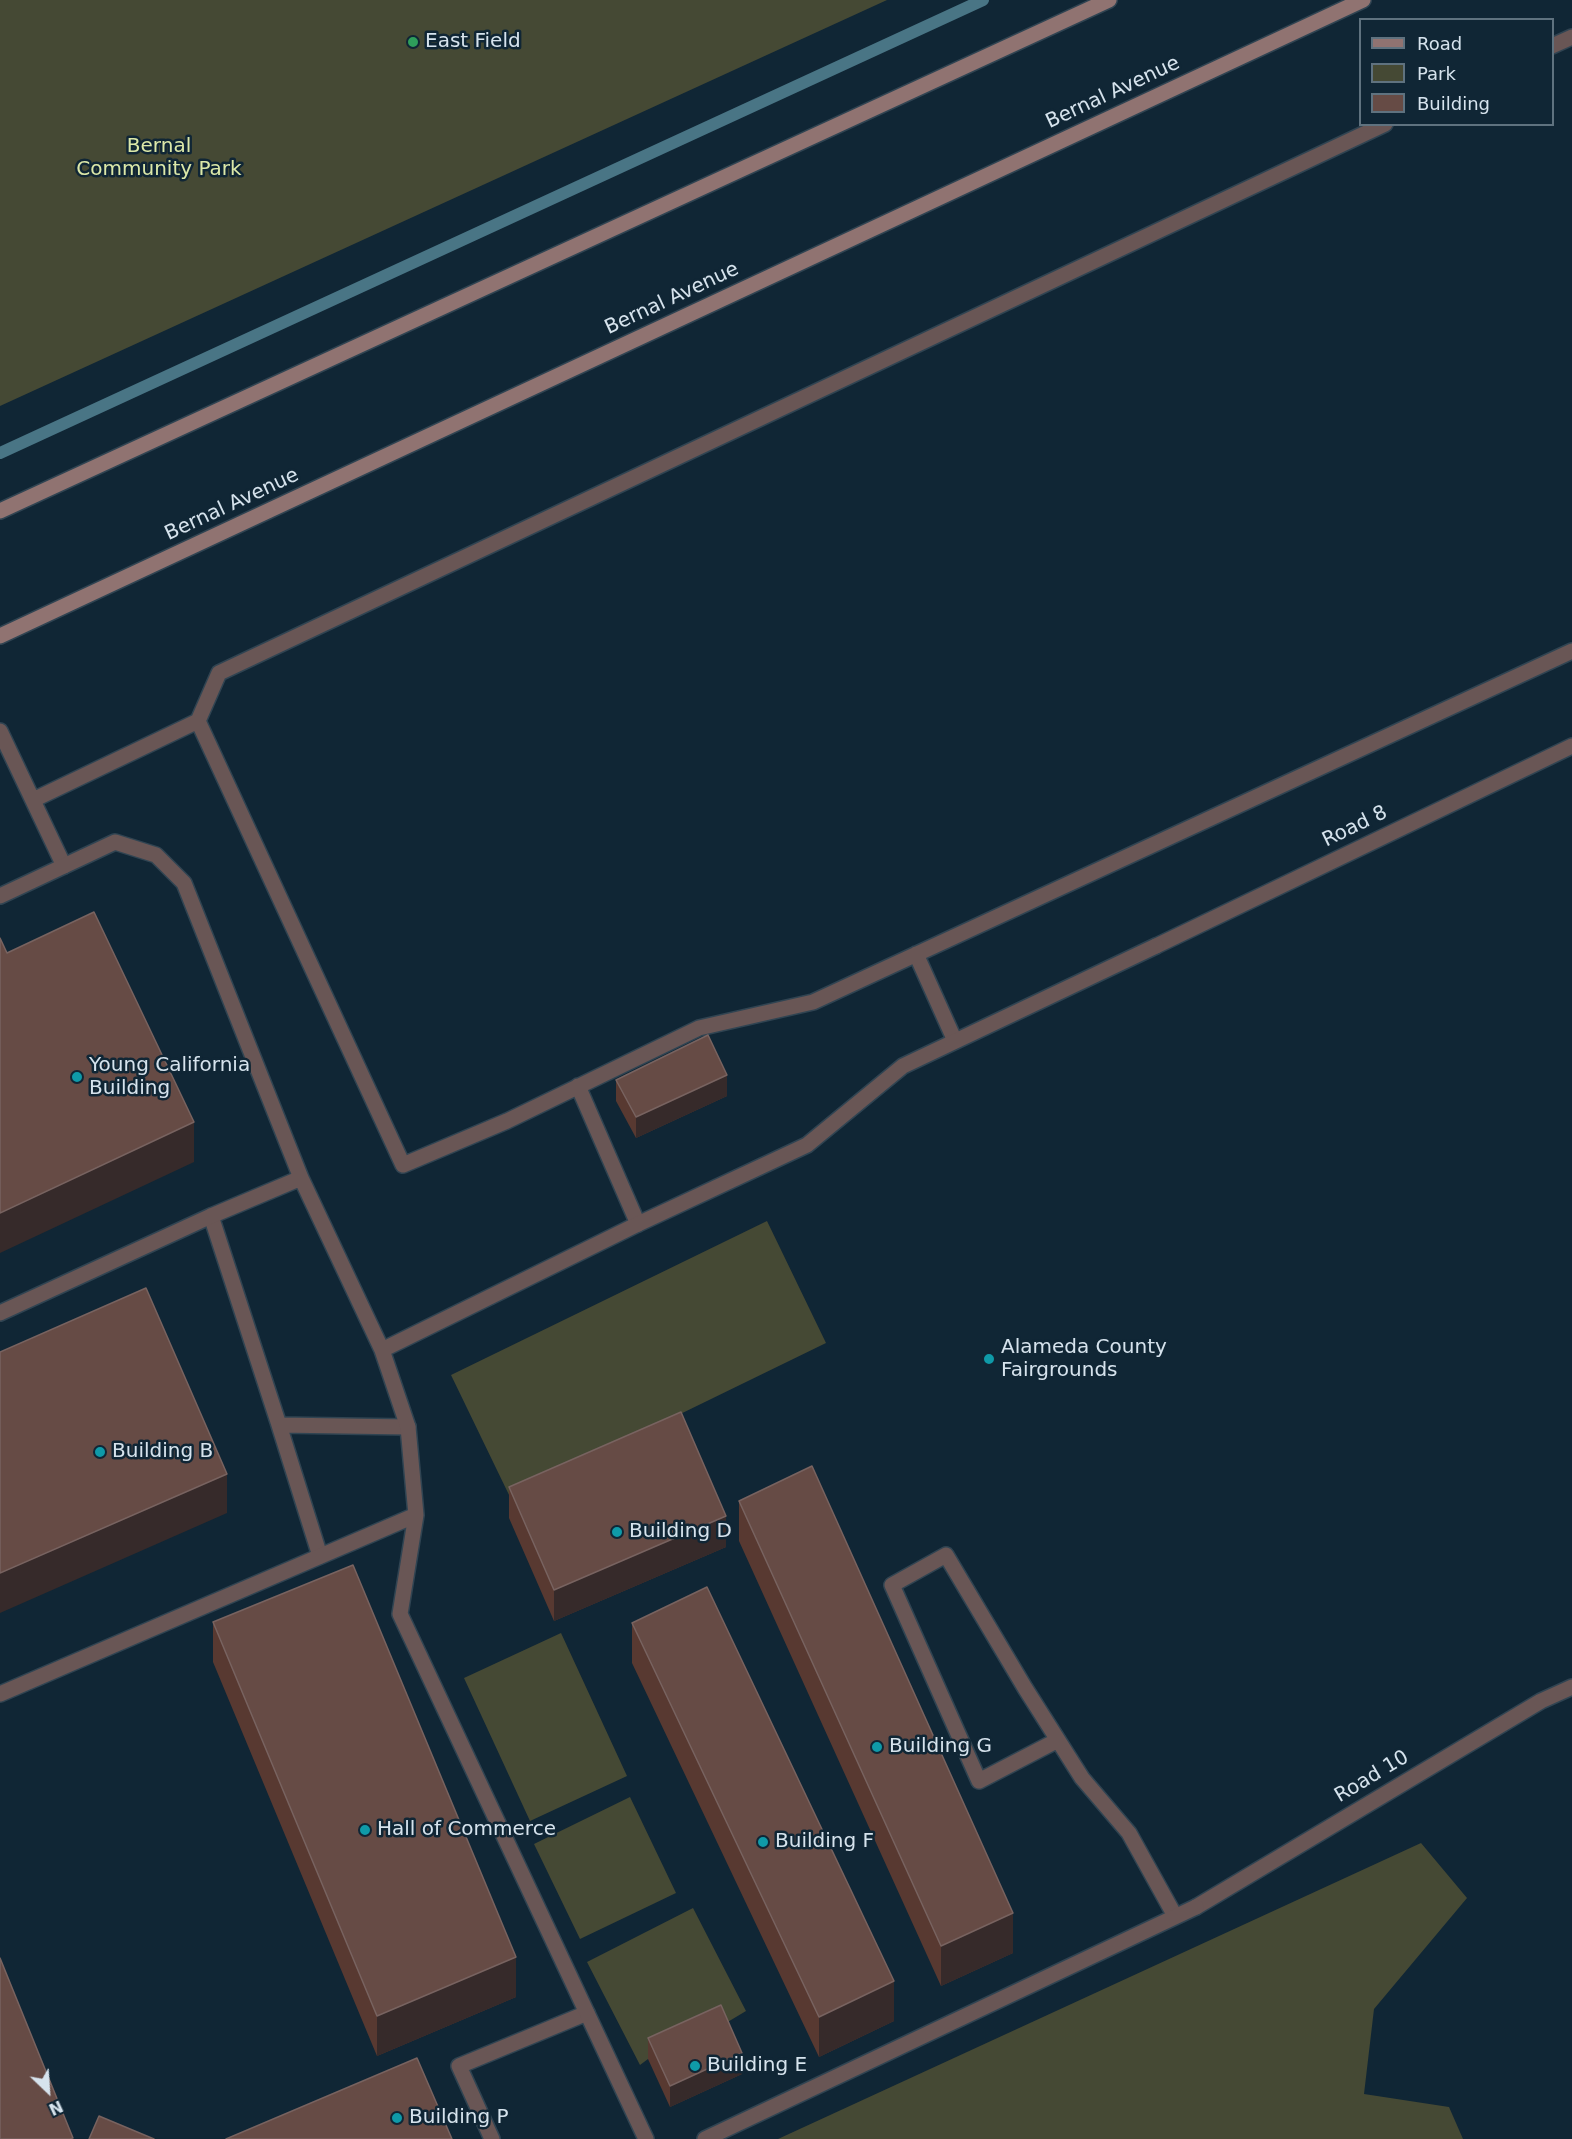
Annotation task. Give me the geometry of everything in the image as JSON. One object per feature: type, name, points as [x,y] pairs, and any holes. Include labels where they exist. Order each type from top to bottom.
[{"type":"main road","points":[[0,512],[1109,0]]},
{"type":"main road","name":"Bernal Avenue","points":[[0,636],[1363,0]]},
{"type":"street","points":[[1554,45],[1572,37]]},
{"type":"street","points":[[33,800],[198,721],[219,673],[1381,126]]},
{"type":"street","points":[[198,721],[403,1164],[507,1121],[699,1028],[813,1002],[1572,651]]},
{"type":"street","points":[[0,731],[64,866]]},
{"type":"street","name":"Road 8","points":[[382,1350],[638,1224],[807,1145],[903,1066],[1572,746]]},
{"type":"street","points":[[0,896],[115,842],[156,855],[184,883],[301,1178],[382,1350],[408,1427],[416,1515],[400,1614],[646,2139]]},
{"type":"street","points":[[916,954],[955,1041]]},
{"type":"street","points":[[578,1086],[638,1224]]},
{"type":"street","points":[[0,1313],[211,1216],[301,1178]]},
{"type":"street","points":[[211,1216],[320,1556]]},
{"type":"street","points":[[279,1425],[408,1427]]},
{"type":"street","points":[[0,1694],[416,1515]]},
{"type":"street","points":[[1058,1740],[979,1781],[892,1586],[946,1555],[1082,1778],[1129,1833],[1175,1916]]},
{"type":"street","name":"Road 10","points":[[705,2139],[1196,1907],[1540,1701],[1572,1687]]},
{"type":"street","points":[[492,2139],[459,2066],[587,2013]]},
{"type":"green space","name":"Bernal Community Park","points":[[0,0],[887,0],[0,406]]},
{"type":"green space","points":[[767,1221],[826,1343],[510,1497],[451,1375]]},
{"type":"green space","points":[[561,1633],[627,1776],[530,1821],[464,1678]]},
{"type":"green space","points":[[630,1797],[676,1893],[580,1939],[534,1844]]},
{"type":"green space","points":[[1421,1843],[1467,1898],[1374,2009],[1364,2094],[1449,2107],[1463,2139],[778,2139]]},
{"type":"green space","points":[[693,1908],[746,2011],[721,2026],[648,2059],[640,2065],[587,1962]]},
{"type":"building","name":"Young California Building","points":[[94,912],[194,1122],[0,1213],[0,938],[7,953]]},
{"type":"building","points":[[708,1035],[727,1075],[636,1117],[616,1080]]},
{"type":"building","name":"Building B","points":[[146,1288],[227,1474],[0,1573],[0,1352]]},
{"type":"building","name":"Building D","points":[[681,1412],[726,1516],[554,1590],[509,1487]]},
{"type":"building","name":"Building G","points":[[812,1466],[1013,1913],[941,1946],[739,1501]]},
{"type":"building","name":"Hall of Commerce","points":[[353,1565],[516,1957],[377,2016],[213,1622]]},
{"type":"building","name":"Building F","points":[[707,1587],[894,1981],[819,2017],[632,1623]]},
{"type":"building","points":[[0,1958],[73,2138],[0,2139]]},
{"type":"building","points":[[721,2005],[742,2053],[670,2086],[648,2038]]},
{"type":"building","points":[[417,2058],[452,2139],[226,2139]]},
{"type":"building","points":[[99,2116],[154,2139],[89,2139]]},
{"type":"waterway","points":[[0,453],[983,0]]},
{"type":"place","name":"East Field","points":[[413,42]]},
{"type":"place","name":"Young California Building","points":[[77,1077]]},
{"type":"place","name":"Alameda County Fairgrounds","points":[[989,1359]]},
{"type":"place","name":"Building B","points":[[100,1452]]},
{"type":"place","name":"Building D","points":[[617,1532]]},
{"type":"place","name":"Building G","points":[[877,1747]]},
{"type":"place","name":"Hall of Commerce","points":[[365,1830]]},
{"type":"place","name":"Building F","points":[[763,1842]]},
{"type":"place","name":"Building E","points":[[695,2066]]},
{"type":"place","name":"Building P","points":[[397,2118]]}]
